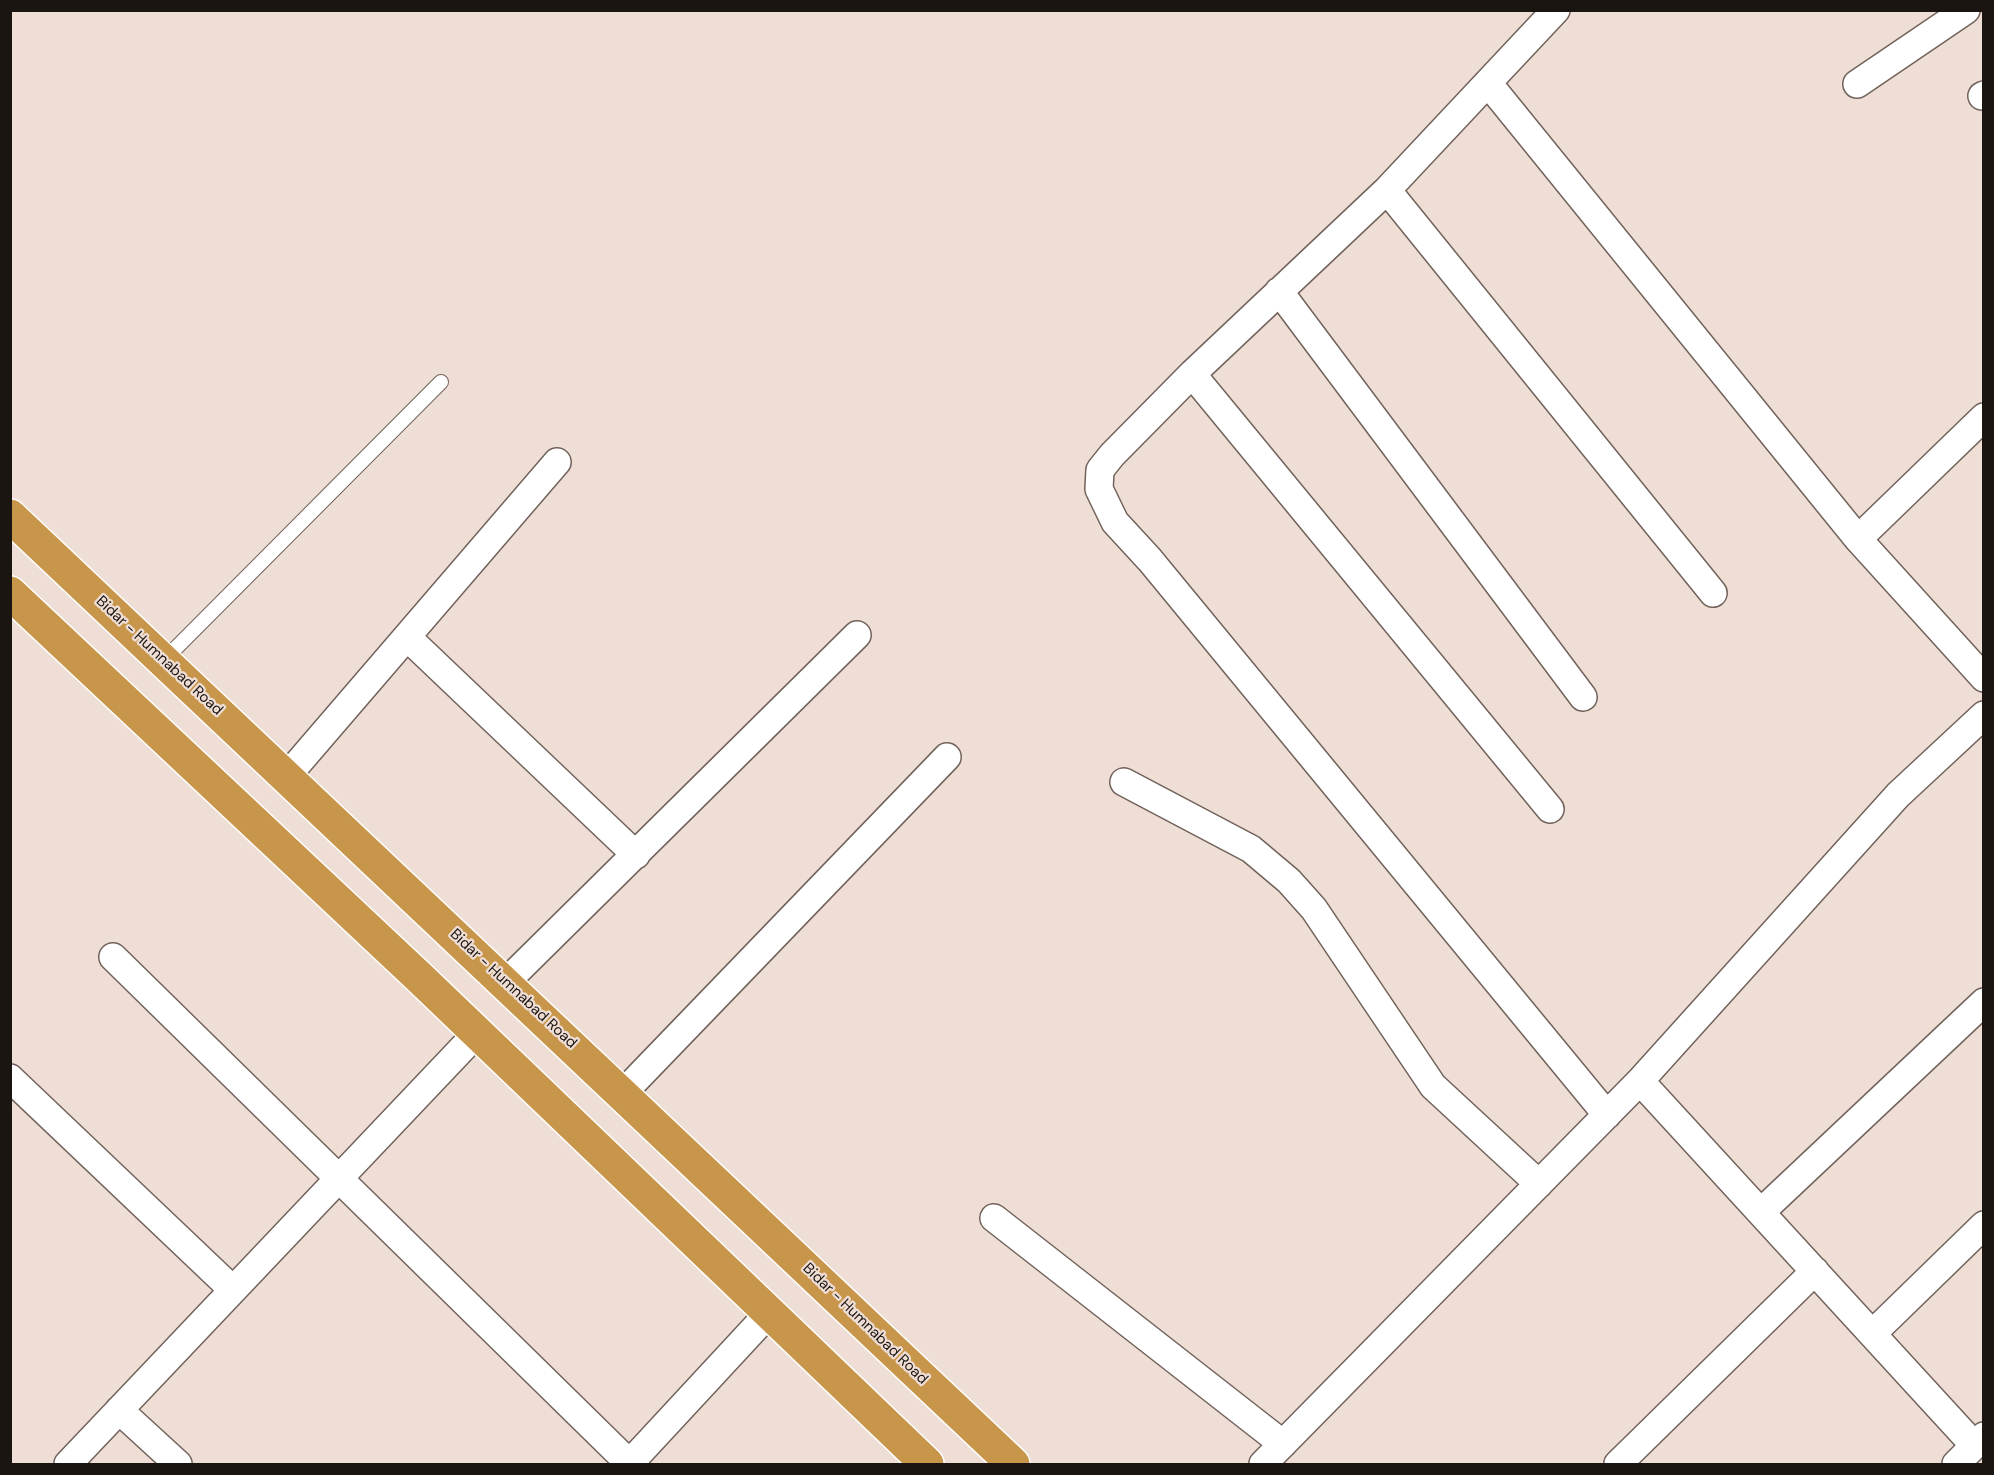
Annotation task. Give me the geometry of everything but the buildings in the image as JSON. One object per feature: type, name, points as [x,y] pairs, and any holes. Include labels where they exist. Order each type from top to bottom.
[{"type":"highway","name":"Bidar - Humnabad Road","points":[[10,516],[506,982],[1013,1464]]},
{"type":"highway","points":[[10,593],[477,1033],[927,1464]]},
{"type":"street","points":[[1556,10],[1387,190],[1192,374],[1100,470],[1099,489],[1110,514],[1607,1115]]},
{"type":"street","points":[[1857,84],[1966,10]]},
{"type":"street","points":[[1488,83],[1858,539],[1983,678]]},
{"type":"street","points":[[1387,190],[1713,593]]},
{"type":"street","points":[[1279,291],[1583,697]]},
{"type":"street","points":[[1192,374],[1550,809]]},
{"type":"street","points":[[1858,539],[1983,417]]},
{"type":"street","points":[[287,776],[557,462]]},
{"type":"street","points":[[506,982],[857,635]]},
{"type":"street","points":[[407,637],[636,855]]},
{"type":"street","points":[[1263,1464],[1640,1081],[1898,795],[1983,715]]},
{"type":"street","points":[[623,1093],[947,757]]},
{"type":"street","points":[[1124,782],[1251,849],[1289,881],[1320,919],[1433,1086],[1539,1184]]},
{"type":"street","points":[[113,957],[630,1464],[769,1313]]},
{"type":"street","points":[[1761,1212],[1983,1002]]},
{"type":"street","points":[[68,1464],[477,1033]]},
{"type":"street","points":[[10,1078],[233,1290]]},
{"type":"street","points":[[1640,1081],[1872,1334],[1971,1448]]},
{"type":"street","points":[[994,1218],[1283,1444]]},
{"type":"street","points":[[1872,1334],[1983,1225]]},
{"type":"street","points":[[1618,1464],[1815,1271]]},
{"type":"street","points":[[119,1410],[178,1464]]},
{"type":"lane","points":[[164,660],[441,382]]}]
